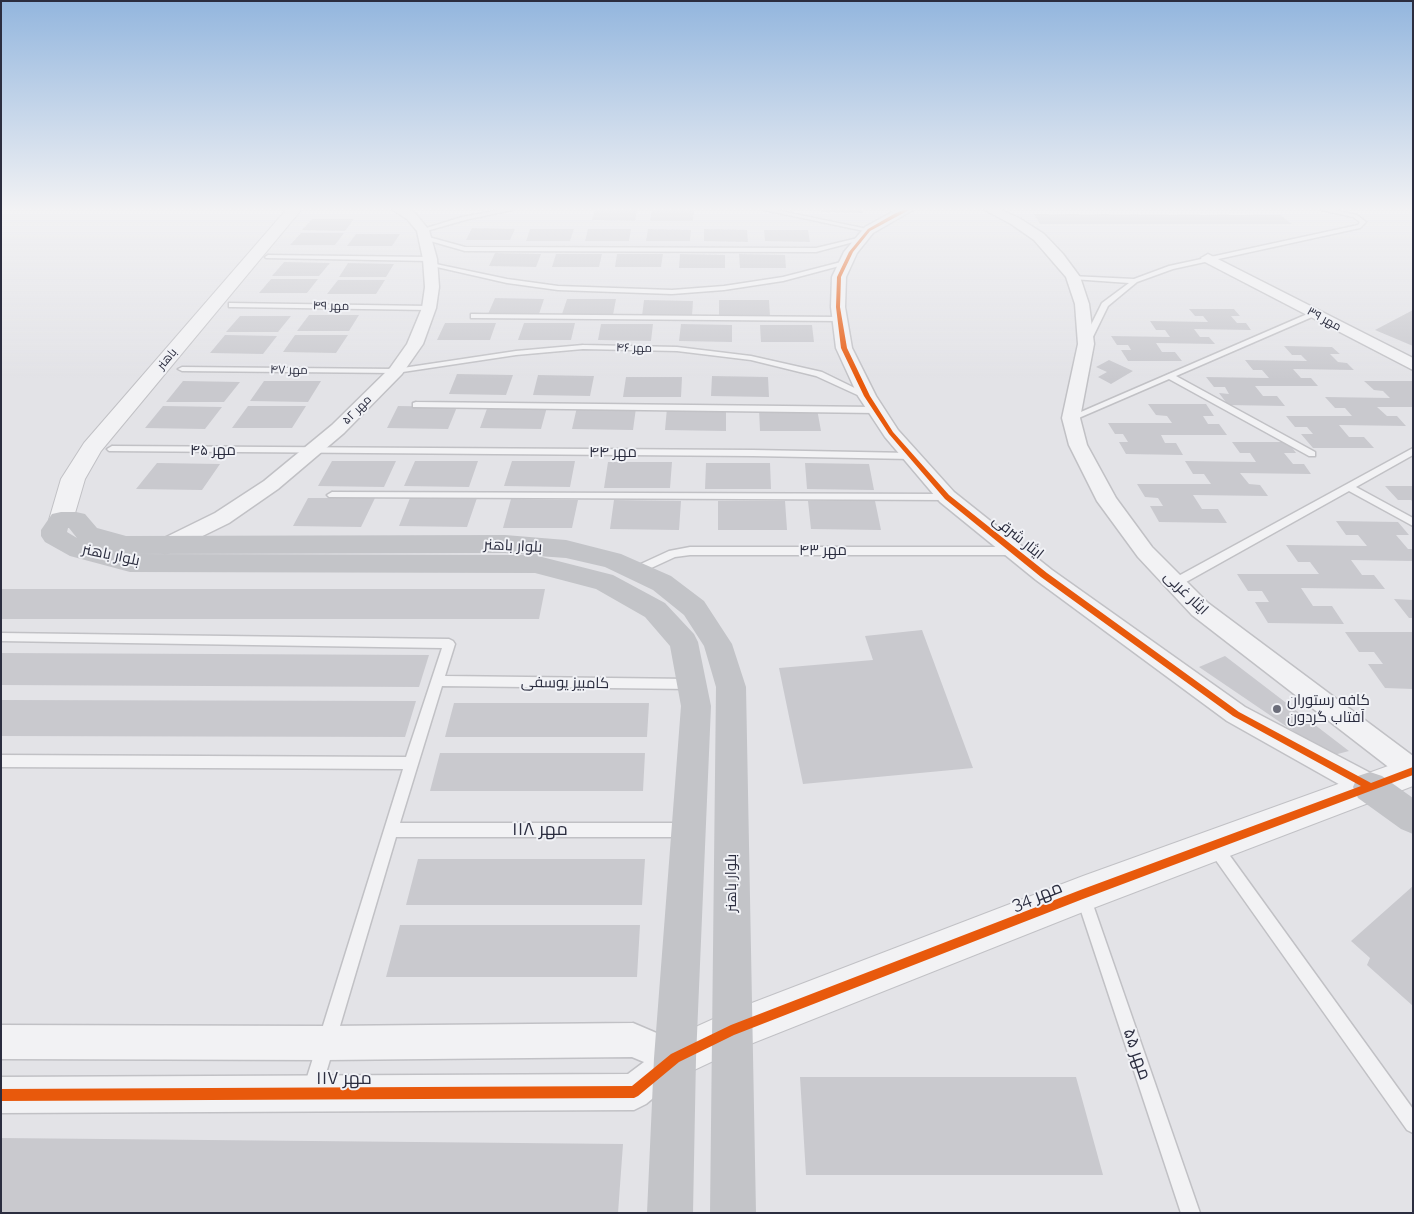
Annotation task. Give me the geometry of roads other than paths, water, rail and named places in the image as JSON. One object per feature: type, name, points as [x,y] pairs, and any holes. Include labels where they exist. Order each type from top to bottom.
[{"type":"main road","name":"بلوار باهنر","points":[[670,1213],[675,1058],[696,706],[684,642],[654,610],[604,582],[535,564],[130,563],[79,550],[54,536],[54,530],[61,520],[76,520],[88,534],[126,545],[505,544],[566,549],[612,560],[636,571],[662,583],[694,608],[718,644],[731,687],[733,1213]]},
{"type":"main road","points":[[1370,787],[1413,818]]},
{"type":"street","name":"باهنر","points":[[61,520],[73,479],[92,448],[246,267]]},
{"type":"street","name":"مهر ۵۲","points":[[165,546],[222,518],[271,485],[338,429],[396,372],[415,344],[429,308],[432,287],[431,267]]},
{"type":"street","name":"ایثار شرقی","points":[[843,267],[839,277],[838,308],[844,348],[871,403],[891,433],[947,497],[1044,575],[1236,714],[1370,787]]},
{"type":"street","name":"ایثار غربی","points":[[1065,267],[1073,277],[1082,304],[1086,344],[1071,418],[1078,445],[1107,501],[1145,552],[1200,609],[1413,771]]},
{"type":"street","name":"مهر ۳۹","points":[[1225,267],[1413,365]]},
{"type":"street","name":"مهر 34","points":[[675,1058],[731,1031],[1083,894],[1413,771]]},
{"type":"street","points":[[1,1042],[326,1043],[633,1040],[675,1058]]},
{"type":"street","name":"مهر ۱۱۷","points":[[1,1095],[634,1092],[675,1058]]},
{"type":"lane","points":[[450,267],[507,281],[558,288],[672,292],[724,288],[783,278],[827,267]]},
{"type":"lane","points":[[1073,277],[1136,281],[1172,267]]},
{"type":"lane","name":"ایثار غربی","points":[[1086,344],[1104,305],[1136,281]]},
{"type":"lane","name":"مهر ۴۹","points":[[232,305],[429,308]]},
{"type":"lane","points":[[1071,418],[1315,314]]},
{"type":"lane","points":[[474,316],[839,319]]},
{"type":"lane","name":"مهر ۴۶","points":[[396,372],[516,353],[583,347],[677,349],[751,358],[819,374],[871,403]]},
{"type":"lane","name":"مهر ۴۷","points":[[182,369],[396,372]]},
{"type":"lane","points":[[1169,376],[1312,454]]},
{"type":"lane","points":[[416,405],[871,403]]},
{"type":"lane","name":"مهر ۴۵","points":[[112,449],[314,450]]},
{"type":"lane","name":"مهر ۴۴","points":[[314,450],[911,456]]},
{"type":"lane","points":[[1175,583],[1413,451]]},
{"type":"lane","points":[[1349,487],[1413,523]]},
{"type":"lane","points":[[332,495],[947,497]]},
{"type":"lane","name":"مهر ۴۳","points":[[636,571],[673,554],[690,551],[1014,551]]},
{"type":"lane","points":[[1,637],[449,644],[410,763],[311,1094]]},
{"type":"lane","name":"کامبیز یوسفی","points":[[438,681],[692,684]]},
{"type":"lane","points":[[1,761],[410,763]]},
{"type":"lane","name":"مهر ۱۱۸","points":[[390,830],[690,830]]},
{"type":"lane","points":[[1214,845],[1413,1124]]},
{"type":"lane","name":"مهر ۵۵","points":[[1083,894],[1191,1213]]},
{"type":"place","name":"کافه رستوران آفتاب گردون","points":[[1277,709]]}]
